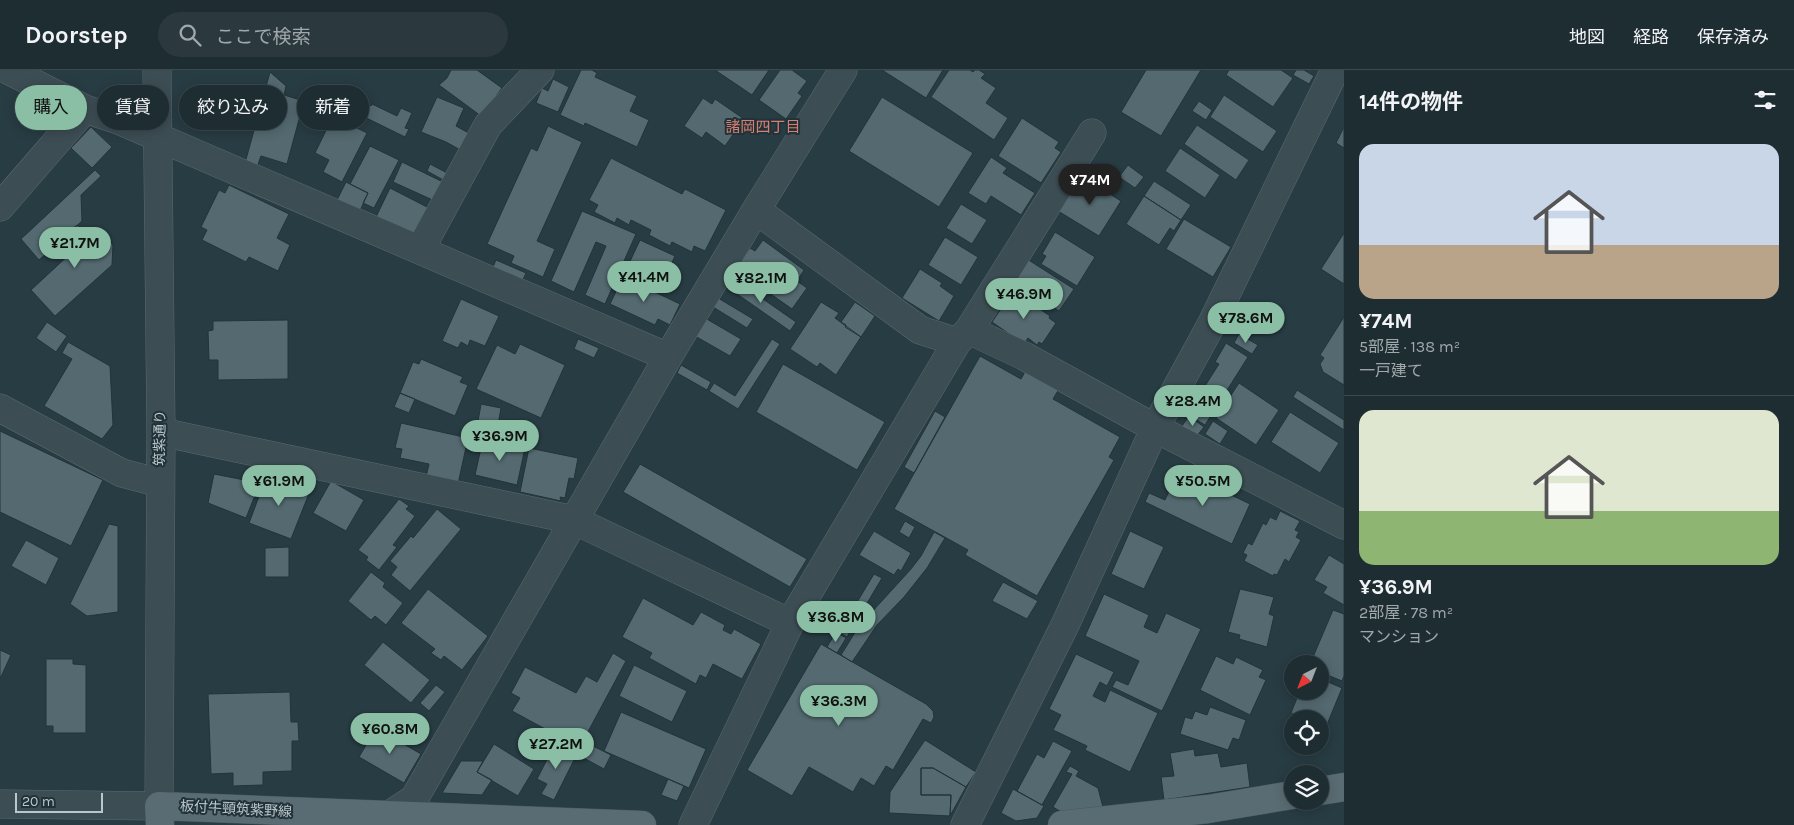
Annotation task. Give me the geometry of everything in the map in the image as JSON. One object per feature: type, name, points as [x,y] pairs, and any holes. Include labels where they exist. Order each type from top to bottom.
[{"type":"main road","points":[[1329,790],[1344,787]]},
{"type":"main road","points":[[1062,825],[1208,809],[1284,797]]},
{"type":"main road","name":"板付牛頸筑紫野線","points":[[160,815],[391,822],[642,825]]},
{"type":"street","points":[[8,70],[37,85]]},
{"type":"street","name":"筑紫通り","points":[[157,70],[161,432],[160,815]]},
{"type":"street","points":[[420,250],[488,125],[540,70]]},
{"type":"street","points":[[391,822],[414,799],[668,357],[756,210],[844,70]]},
{"type":"street","points":[[965,825],[1065,626],[1155,428],[1211,325],[1335,70]]},
{"type":"street","points":[[87,111],[118,120],[668,357]]},
{"type":"street","points":[[0,207],[67,130]]},
{"type":"street","points":[[693,825],[790,623],[963,336],[1092,133]]},
{"type":"street","points":[[756,210],[920,330],[963,336],[1024,356],[1155,428],[1344,525]]},
{"type":"street","points":[[0,408],[122,473],[160,482]]},
{"type":"street","points":[[161,432],[574,520],[790,623]]},
{"type":"street","points":[[0,804],[160,815]]},
{"type":"building","points":[[451,70],[477,70],[502,88],[481,116],[439,85],[447,78]]},
{"type":"building","points":[[581,70],[592,70],[597,73],[595,77],[637,96],[630,111],[649,120],[637,147],[585,123],[584,126],[560,115]]},
{"type":"building","points":[[715,70],[769,70],[752,95]]},
{"type":"building","points":[[780,70],[792,70],[807,81],[798,93],[802,96],[786,119],[759,100]]},
{"type":"building","points":[[882,70],[943,70],[926,98]]},
{"type":"building","points":[[949,70],[970,70],[973,72],[979,70],[985,74],[981,78],[996,88],[986,103],[1008,118],[994,140],[931,97]]},
{"type":"building","points":[[1146,70],[1201,70],[1161,136],[1121,112]]},
{"type":"building","points":[[1229,70],[1281,70],[1293,78],[1273,107],[1226,75]]},
{"type":"building","points":[[1296,70],[1304,70],[1314,76],[1309,84],[1293,75]]},
{"type":"building","points":[[270,72],[285,85],[266,85]]},
{"type":"building","points":[[553,79],[569,87],[558,112],[536,103],[542,88],[548,91]]},
{"type":"building","points":[[1224,95],[1277,131],[1263,152],[1210,117]]},
{"type":"building","points":[[287,96],[297,99],[297,127],[287,164],[261,156],[257,167],[245,163],[254,130],[287,130]]},
{"type":"building","points":[[437,97],[464,108],[456,126],[474,136],[464,152],[421,132]]},
{"type":"building","points":[[882,97],[973,153],[939,207],[849,151]]},
{"type":"building","points":[[703,98],[712,104],[715,99],[744,119],[725,146],[706,132],[702,138],[684,126]]},
{"type":"building","points":[[1199,101],[1212,110],[1206,120],[1192,111]]},
{"type":"building","points":[[372,104],[397,116],[401,108],[412,113],[405,128],[409,129],[405,137],[369,119],[369,105],[371,106]]},
{"type":"building","points":[[1022,118],[1059,142],[1055,148],[1061,152],[1041,183],[998,156]]},
{"type":"building","points":[[1197,125],[1249,160],[1236,180],[1184,144]]},
{"type":"building","points":[[548,126],[582,142],[537,241],[555,249],[543,277],[511,263],[514,256],[487,244],[531,148],[537,151]]},
{"type":"building","points":[[91,127],[112,147],[92,168],[71,148]]},
{"type":"building","points":[[1344,127],[1344,148],[1336,143]]},
{"type":"building","points":[[326,130],[361,130],[367,133],[342,182],[323,172],[329,160],[315,153]]},
{"type":"building","points":[[370,146],[399,160],[374,208],[363,203],[368,193],[350,184]]},
{"type":"building","points":[[1180,148],[1220,175],[1205,198],[1165,171]]},
{"type":"building","points":[[991,157],[1007,168],[1003,173],[1035,193],[1021,215],[991,196],[986,204],[968,193]]},
{"type":"building","points":[[611,158],[682,194],[685,189],[726,210],[705,251],[694,246],[692,252],[672,242],[670,246],[649,235],[651,230],[631,220],[629,225],[617,218],[615,223],[594,212],[598,205],[589,200]]},
{"type":"building","points":[[402,162],[445,183],[437,202],[393,182]]},
{"type":"building","points":[[430,164],[451,175],[447,182],[427,171]]},
{"type":"building","points":[[1128,165],[1144,177],[1135,188],[1119,177]]},
{"type":"building","points":[[95,170],[101,176],[81,195],[82,221],[39,260],[21,239]]},
{"type":"building","points":[[1081,176],[1121,201],[1099,236],[1058,211]]},
{"type":"building","points":[[1154,181],[1191,205],[1181,220],[1144,196]]},
{"type":"building","points":[[346,182],[368,193],[359,213],[336,202]]},
{"type":"building","points":[[229,185],[289,214],[277,238],[290,245],[278,271],[249,257],[246,262],[202,240],[207,230],[201,227],[219,190],[225,193]]},
{"type":"building","points":[[390,188],[429,208],[415,236],[376,217]]},
{"type":"building","points":[[1144,196],[1181,220],[1174,231],[1170,228],[1159,245],[1126,224]]},
{"type":"building","points":[[961,204],[987,220],[972,244],[946,228]]},
{"type":"building","points":[[582,211],[636,234],[605,304],[585,295],[606,246],[596,242],[574,292],[551,281]]},
{"type":"building","points":[[1184,219],[1231,247],[1213,277],[1166,249]]},
{"type":"building","points":[[77,225],[89,237],[98,229],[113,245],[112,265],[55,316],[31,290],[72,252],[60,240]]},
{"type":"building","points":[[1055,232],[1095,257],[1077,286],[1041,264],[1046,256],[1042,254]]},
{"type":"building","points":[[1344,233],[1344,284],[1321,269]]},
{"type":"building","points":[[945,237],[978,257],[961,285],[928,265]]},
{"type":"building","points":[[640,240],[675,256],[660,288],[625,272]]},
{"type":"building","points":[[763,240],[804,270],[797,281],[807,288],[792,309],[735,269],[750,248],[755,251]]},
{"type":"building","points":[[1027,259],[1074,289],[1059,311],[1013,281]]},
{"type":"building","points":[[496,260],[526,273],[522,282],[492,269]]},
{"type":"building","points":[[920,269],[942,283],[940,286],[954,296],[939,321],[902,298]]},
{"type":"building","points":[[623,277],[680,304],[670,325],[658,319],[655,325],[610,304]]},
{"type":"building","points":[[733,278],[796,322],[790,331],[727,287]]},
{"type":"building","points":[[1013,291],[1050,316],[1049,318],[1056,323],[1042,344],[1039,342],[1037,345],[1028,338],[1024,344],[992,322]]},
{"type":"building","points":[[718,298],[753,319],[747,328],[713,307]]},
{"type":"building","points":[[461,299],[499,316],[485,346],[470,340],[468,346],[461,342],[458,348],[442,341]]},
{"type":"building","points":[[821,302],[839,313],[835,318],[861,337],[836,375],[820,363],[817,367],[790,349]]},
{"type":"building","points":[[855,302],[875,316],[861,337],[845,327],[846,325],[841,322]]},
{"type":"building","points":[[1344,317],[1344,385],[1323,372],[1320,364],[1324,358],[1320,355]]},
{"type":"building","points":[[705,318],[741,339],[730,356],[695,336]]},
{"type":"building","points":[[288,320],[288,379],[218,380],[218,360],[209,360],[208,331],[213,330],[213,321]]},
{"type":"building","points":[[47,322],[67,336],[56,352],[36,338]]},
{"type":"building","points":[[1239,334],[1258,345],[1252,354],[1234,343]]},
{"type":"building","points":[[578,339],[599,348],[594,358],[574,349]]},
{"type":"building","points":[[772,339],[780,344],[738,409],[709,391],[714,383],[735,396]]},
{"type":"building","points":[[68,342],[110,366],[113,425],[102,439],[44,406],[72,359],[62,353]]},
{"type":"building","points":[[1226,343],[1248,357],[1205,425],[1187,414],[1219,364],[1215,362]]},
{"type":"building","points":[[520,344],[565,365],[541,418],[476,389],[497,345],[515,354]]},
{"type":"building","points":[[980,356],[1021,379],[1026,370],[1059,389],[1053,399],[1120,437],[1109,457],[1114,460],[1037,596],[965,555],[968,550],[894,509]]},
{"type":"building","points":[[421,359],[463,377],[460,382],[468,385],[455,416],[400,393],[413,362],[419,364]]},
{"type":"building","points":[[783,364],[885,422],[857,470],[756,412]]},
{"type":"building","points":[[681,365],[711,382],[707,390],[677,373]]},
{"type":"building","points":[[1239,383],[1279,410],[1256,445],[1216,418]]},
{"type":"building","points":[[1297,390],[1344,420],[1344,430],[1293,397]]},
{"type":"building","points":[[400,393],[415,399],[409,413],[394,407]]},
{"type":"building","points":[[481,404],[501,408],[497,431],[477,427]]},
{"type":"building","points":[[935,411],[945,417],[914,473],[904,467]]},
{"type":"building","points":[[1290,412],[1339,443],[1320,473],[1271,442]]},
{"type":"building","points":[[1189,416],[1204,427],[1196,437],[1182,426]]},
{"type":"building","points":[[1213,421],[1228,431],[1220,444],[1205,434]]},
{"type":"building","points":[[401,423],[468,438],[458,484],[426,477],[429,464],[400,458],[402,449],[395,448]]},
{"type":"building","points":[[0,431],[103,480],[71,546],[0,512]]},
{"type":"building","points":[[483,439],[525,448],[517,485],[475,475]]},
{"type":"building","points":[[529,448],[578,458],[574,479],[569,478],[565,498],[560,497],[561,501],[520,492]]},
{"type":"building","points":[[640,464],[807,559],[790,587],[623,492]]},
{"type":"building","points":[[1179,470],[1250,504],[1232,544],[1145,502],[1149,493],[1165,500]]},
{"type":"building","points":[[214,474],[260,483],[246,518],[208,503]]},
{"type":"building","points":[[267,475],[310,491],[291,539],[249,523]]},
{"type":"building","points":[[331,481],[364,500],[346,531],[313,513]]},
{"type":"building","points":[[399,499],[409,506],[406,509],[415,516],[393,545],[397,547],[379,570],[366,560],[368,557],[358,550]]},
{"type":"building","points":[[437,509],[461,529],[410,591],[391,575],[397,567],[390,561],[411,536],[413,538]]},
{"type":"building","points":[[1280,511],[1300,521],[1295,530],[1299,532],[1296,537],[1301,540],[1289,562],[1285,559],[1277,575],[1274,574],[1273,576],[1244,561],[1247,555],[1243,553],[1248,543],[1252,545],[1263,523],[1266,525],[1270,517],[1276,520]]},
{"type":"building","points":[[905,521],[915,527],[909,538],[899,532]]},
{"type":"building","points":[[109,524],[118,526],[118,612],[87,616],[70,604]]},
{"type":"building","points":[[874,531],[911,553],[901,571],[898,569],[894,575],[859,555]]},
{"type":"building","points":[[1130,531],[1164,547],[1144,589],[1111,574]]},
{"type":"building","points":[[934,532],[945,538],[927,568],[904,597],[877,625],[852,662],[841,655],[859,626],[921,556]]},
{"type":"building","points":[[26,540],[59,558],[46,585],[11,566]]},
{"type":"building","points":[[289,547],[289,577],[265,577],[265,548]]},
{"type":"building","points":[[1329,555],[1344,564],[1344,605],[1323,593],[1327,587],[1314,580]]},
{"type":"building","points":[[371,572],[385,583],[383,587],[403,603],[386,625],[375,616],[371,620],[348,601]]},
{"type":"building","points":[[874,574],[882,578],[847,637],[839,632]]},
{"type":"building","points":[[1003,582],[1038,601],[1027,619],[992,601]]},
{"type":"building","points":[[428,589],[488,636],[462,670],[444,656],[441,660],[431,653],[435,649],[401,623]]},
{"type":"building","points":[[1240,589],[1274,597],[1269,614],[1274,616],[1267,647],[1239,639],[1240,635],[1228,632]]},
{"type":"building","points":[[1104,594],[1149,615],[1144,627],[1157,633],[1166,613],[1201,629],[1162,711],[1112,687],[1116,680],[1128,685],[1139,661],[1085,636]]},
{"type":"building","points":[[643,598],[693,625],[701,612],[725,625],[723,630],[731,634],[734,629],[761,644],[742,679],[713,664],[706,678],[700,675],[696,684],[649,658],[652,653],[622,637]]},
{"type":"building","points":[[1333,610],[1344,614],[1344,676],[1342,681],[1329,676],[1329,655],[1314,655]]},
{"type":"building","points":[[836,632],[846,638],[837,653],[827,647]]},
{"type":"building","points":[[383,642],[430,680],[411,703],[364,665]]},
{"type":"building","points":[[821,644],[926,704],[933,711],[934,717],[931,723],[923,719],[893,770],[886,766],[874,786],[861,778],[853,792],[809,767],[792,796],[747,770]]},
{"type":"building","points":[[0,650],[11,655],[0,679]]},
{"type":"building","points":[[613,653],[626,661],[583,741],[575,736],[571,743],[512,711],[520,698],[511,693],[525,667],[576,693],[586,676],[597,682]]},
{"type":"building","points":[[1076,654],[1114,672],[1107,686],[1100,682],[1093,696],[1105,702],[1110,690],[1158,713],[1130,772],[1085,750],[1087,746],[1053,730],[1061,715],[1049,709]]},
{"type":"building","points":[[1216,656],[1233,664],[1236,657],[1263,670],[1259,677],[1266,680],[1250,715],[1200,690]]},
{"type":"building","points":[[46,659],[73,659],[73,664],[86,665],[86,733],[53,733],[53,726],[46,726]]},
{"type":"building","points":[[634,665],[687,691],[672,722],[619,696]]},
{"type":"building","points":[[1329,682],[1342,688],[1329,720],[1329,710],[1292,710],[1296,700],[1329,700]]},
{"type":"building","points":[[436,685],[445,692],[429,711],[420,703]]},
{"type":"building","points":[[290,692],[291,722],[298,722],[299,741],[292,741],[292,771],[263,772],[263,785],[233,786],[233,773],[211,774],[208,694]]},
{"type":"building","points":[[1210,707],[1246,720],[1239,740],[1233,738],[1228,750],[1180,734],[1185,717],[1192,719],[1195,711],[1207,715]]},
{"type":"building","points":[[621,712],[706,749],[689,788],[604,751]]},
{"type":"building","points":[[376,728],[391,737],[395,731],[405,737],[402,743],[421,754],[404,783],[359,757]]},
{"type":"building","points":[[925,740],[976,772],[966,787],[933,768],[921,768],[921,795],[951,795],[950,816],[889,813],[890,792]]},
{"type":"building","points":[[1053,741],[1072,751],[1042,805],[1017,791],[1037,754],[1044,758]]},
{"type":"building","points":[[556,742],[574,751],[572,756],[575,758],[554,800],[541,794],[547,784],[537,779]]},
{"type":"building","points":[[587,743],[611,755],[604,769],[580,756]]},
{"type":"building","points":[[494,744],[534,769],[518,796],[477,772]]},
{"type":"building","points":[[1194,749],[1195,756],[1218,753],[1221,767],[1247,763],[1250,787],[1164,800],[1161,777],[1174,776],[1170,753]]},
{"type":"building","points":[[461,761],[483,761],[477,772],[492,780],[482,795],[442,793]]},
{"type":"building","points":[[1070,766],[1079,771],[1076,776],[1098,788],[1104,811],[1068,816],[1053,807],[1072,774],[1066,772]]},
{"type":"building","points":[[921,768],[933,768],[966,787],[950,816],[951,795],[921,795]]},
{"type":"building","points":[[668,779],[684,786],[677,801],[661,795]]},
{"type":"building","points":[[1013,789],[1044,806],[1037,818],[1016,821],[1001,813]]},
{"type":"district","name":"諸岡四丁目","points":[[763,127]]}]
